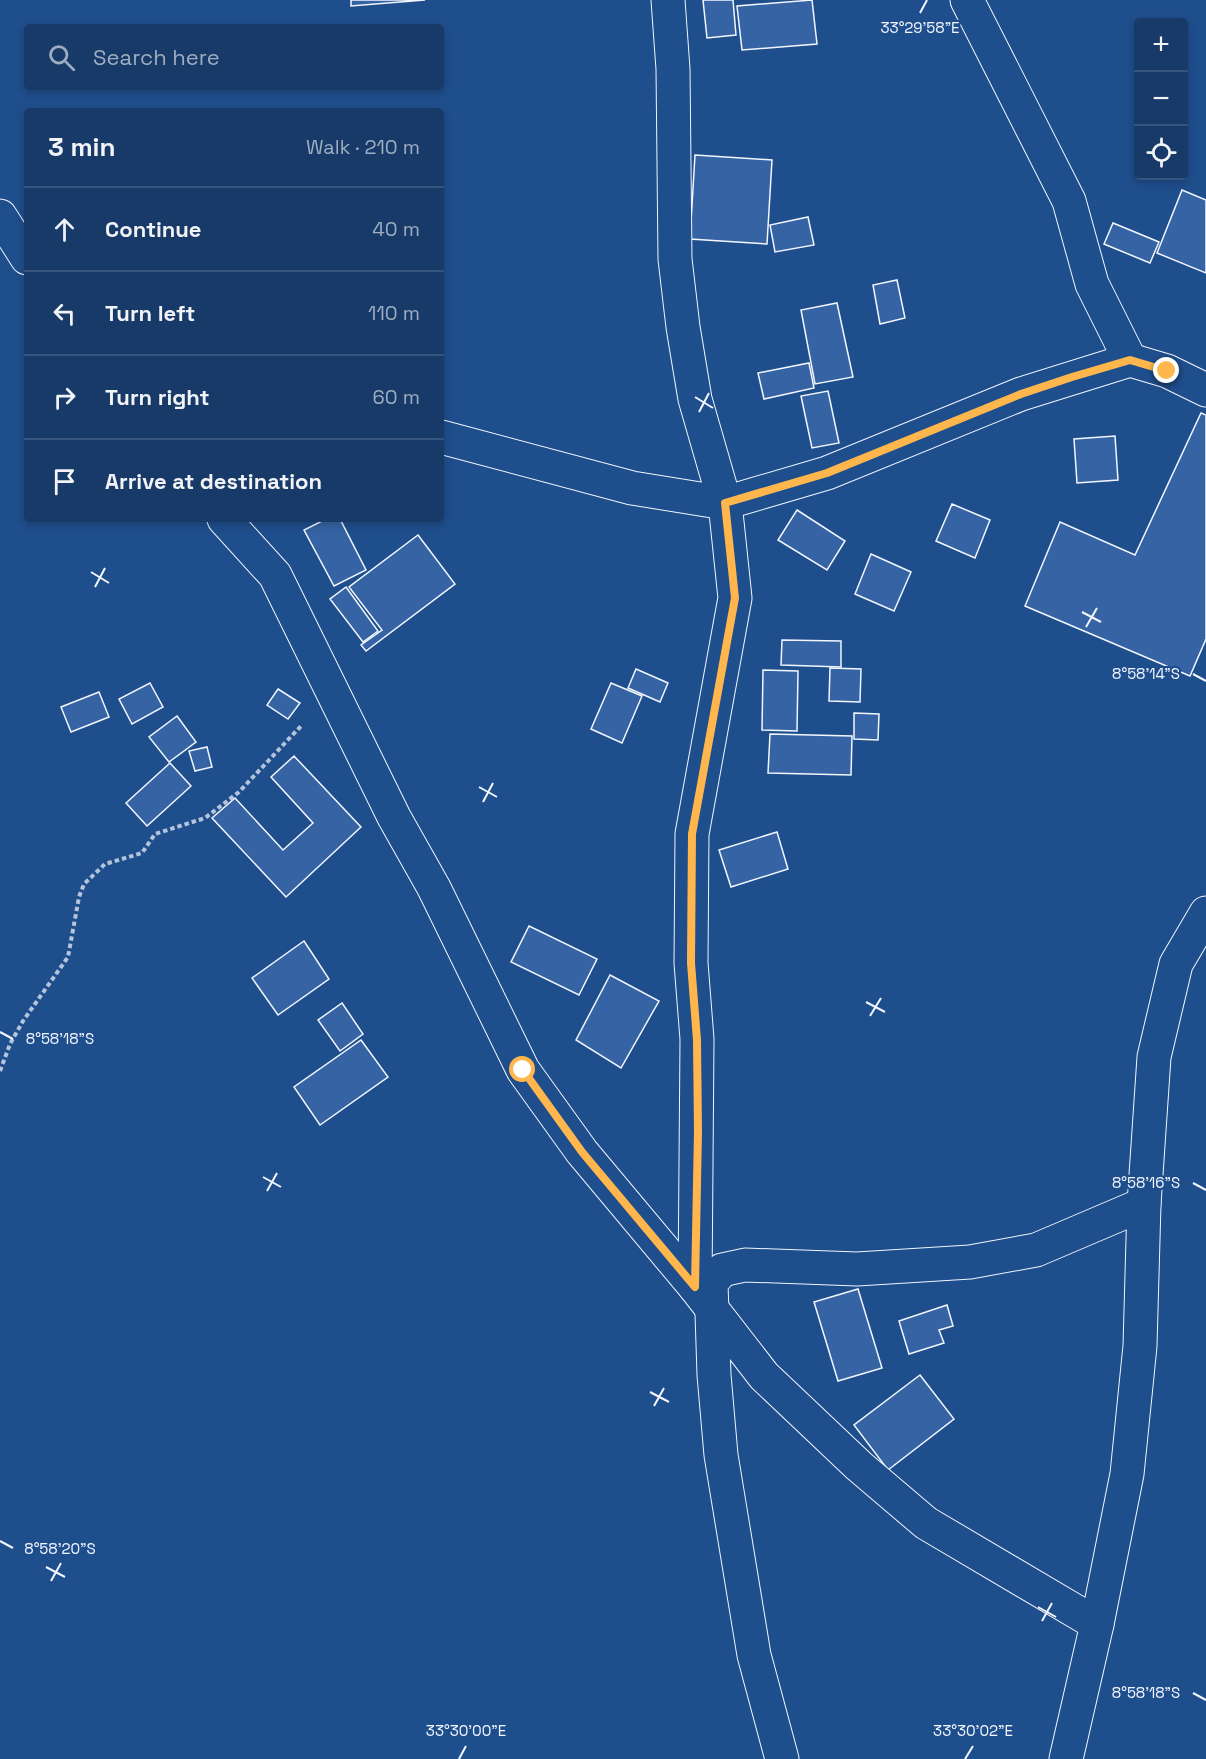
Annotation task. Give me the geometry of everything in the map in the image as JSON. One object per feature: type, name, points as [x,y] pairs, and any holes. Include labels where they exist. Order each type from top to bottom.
[{"type":"street","points":[[668,0],[673,69],[675,260],[682,327],[695,399],[725,503],[735,598],[692,834],[691,963],[697,1074],[703,1299],[721,1455],[753,1655],[782,1759]]},
{"type":"street","points":[[968,0],[1069,201],[1092,284],[1130,360]]},
{"type":"street","points":[[0,216],[24,253]]},
{"type":"street","points":[[444,438],[552,464],[632,488],[725,503],[827,473],[1021,394],[1130,360],[1167,371],[1206,390]]},
{"type":"street","points":[[227,522],[275,575],[394,817],[434,888],[523,1070],[582,1152],[780,1393],[926,1523],[1097,1624]]},
{"type":"street","points":[[1066,1759],[1097,1624],[1127,1474],[1140,1346],[1144,1204],[1154,1057],[1176,964],[1206,913]]},
{"type":"street","points":[[703,1299],[711,1283],[722,1270],[745,1265],[798,1269],[889,1269],[970,1262],[1036,1250],[1144,1204]]},
{"type":"path","points":[[0,1071],[10,1044],[23,1021],[68,957],[79,897],[84,884],[105,864],[117,858],[134,857],[142,853],[155,834],[205,818],[240,792],[306,721],[318,698],[324,671]]},
{"type":"building","points":[[351,0],[425,0],[351,6]]},
{"type":"building","points":[[703,0],[733,0],[736,35],[707,38]]},
{"type":"building","points":[[812,0],[817,44],[742,50],[737,6]]},
{"type":"building","points":[[695,155],[772,160],[767,244],[690,239]]},
{"type":"building","points":[[1182,190],[1206,200],[1206,273],[1157,253]]},
{"type":"building","points":[[808,217],[814,245],[775,252],[770,225]]},
{"type":"building","points":[[1113,223],[1159,242],[1150,263],[1104,244]]},
{"type":"building","points":[[897,280],[905,318],[880,324],[873,285]]},
{"type":"building","points":[[837,303],[853,377],[815,384],[801,310]]},
{"type":"building","points":[[809,363],[814,388],[764,399],[758,373]]},
{"type":"building","points":[[828,391],[839,443],[812,448],[801,396]]},
{"type":"building","points":[[1201,413],[1206,415],[1206,639],[1190,676],[1025,606],[1060,522],[1135,555]]},
{"type":"building","points":[[1115,436],[1118,480],[1077,483],[1074,439]]},
{"type":"building","points":[[952,504],[990,520],[975,558],[936,541]]},
{"type":"building","points":[[797,510],[845,541],[827,570],[778,540]]},
{"type":"building","points":[[320,522],[342,522],[366,570],[334,586],[304,530]]},
{"type":"building","points":[[418,535],[455,584],[366,651],[361,645],[382,630],[349,587]]},
{"type":"building","points":[[871,554],[911,572],[894,611],[855,594]]},
{"type":"building","points":[[346,587],[378,631],[363,642],[330,599]]},
{"type":"building","points":[[782,640],[841,641],[841,667],[781,665]]},
{"type":"building","points":[[830,668],[861,669],[860,702],[829,701]]},
{"type":"building","points":[[636,669],[668,683],[660,702],[628,688]]},
{"type":"building","points":[[763,670],[798,671],[797,731],[762,730]]},
{"type":"building","points":[[150,683],[163,707],[132,724],[119,699]]},
{"type":"building","points":[[611,683],[642,696],[622,743],[591,729]]},
{"type":"building","points":[[278,689],[300,703],[288,719],[267,705]]},
{"type":"building","points":[[99,692],[109,717],[71,732],[61,707]]},
{"type":"building","points":[[854,713],[879,714],[878,740],[854,739]]},
{"type":"building","points":[[177,716],[196,742],[169,762],[149,737]]},
{"type":"building","points":[[770,734],[852,736],[851,775],[768,773]]},
{"type":"building","points":[[207,747],[212,767],[195,771],[189,751]]},
{"type":"building","points":[[294,756],[361,827],[286,897],[212,818],[235,798],[283,850],[313,823],[271,777]]},
{"type":"building","points":[[170,763],[191,786],[147,826],[126,803]]},
{"type":"building","points":[[777,832],[788,869],[731,887],[719,850]]},
{"type":"building","points":[[529,926],[597,959],[579,995],[511,962]]},
{"type":"building","points":[[304,941],[329,979],[278,1015],[252,978]]},
{"type":"building","points":[[610,975],[659,1001],[621,1068],[576,1040]]},
{"type":"building","points":[[342,1003],[363,1034],[340,1051],[318,1020]]},
{"type":"building","points":[[361,1040],[388,1077],[320,1125],[294,1087]]},
{"type":"building","points":[[858,1289],[882,1368],[838,1381],[814,1302]]},
{"type":"building","points":[[947,1305],[953,1326],[939,1330],[944,1343],[909,1354],[899,1321]]},
{"type":"building","points":[[920,1375],[954,1419],[888,1470],[854,1425]]},
{"type":"route","points":[[523,1070],[582,1152],[695,1287],[698,1132],[697,1040],[691,963],[692,834],[705,751],[723,671],[735,598],[725,503],[827,473],[1021,394],[1072,377],[1130,360],[1167,371]]}]
